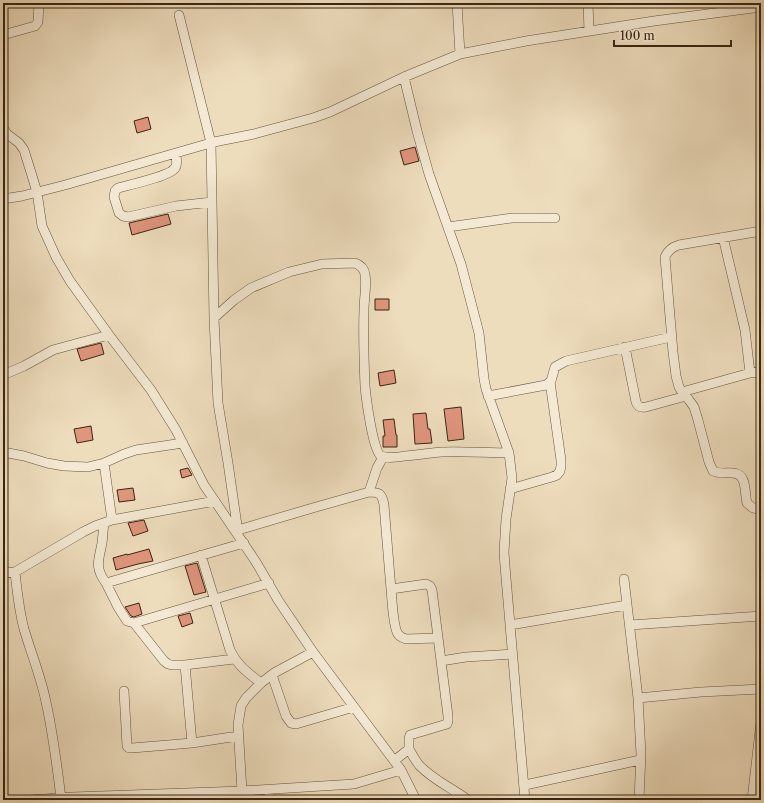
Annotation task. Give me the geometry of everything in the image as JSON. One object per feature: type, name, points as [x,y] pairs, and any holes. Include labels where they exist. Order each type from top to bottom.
[{"type":"street","points":[[3,35],[35,26],[38,22],[39,3]]},
{"type":"street","points":[[457,3],[460,54]]},
{"type":"street","points":[[588,3],[589,31]]},
{"type":"street","points":[[3,199],[22,196],[65,185],[211,143],[254,134],[313,118],[330,112],[404,77],[460,54],[526,41],[589,31],[761,7]]},
{"type":"street","points":[[179,15],[211,143],[214,318],[218,403],[238,532]]},
{"type":"street","points":[[404,77],[417,131],[430,174],[461,264],[479,333],[484,379],[488,396],[509,453],[512,478],[506,519],[504,552],[505,574],[526,800]]},
{"type":"street","points":[[3,128],[7,134],[19,143],[24,150],[37,192],[42,226],[56,257],[70,281],[151,390],[183,443],[204,485],[238,532],[278,600],[313,652],[401,770],[416,800]]},
{"type":"street","points":[[176,153],[177,167],[166,175],[118,188],[114,197],[119,213],[128,217],[176,206],[212,202]]},
{"type":"street","points":[[448,227],[512,218],[555,218]]},
{"type":"street","points":[[761,231],[675,246],[667,252],[665,257],[671,337],[676,376],[679,387],[694,407],[711,468],[713,471],[720,474],[739,474],[742,476],[744,480],[747,503],[753,508],[761,510]]},
{"type":"street","points":[[723,237],[744,330],[750,373]]},
{"type":"street","points":[[214,318],[234,300],[251,288],[289,272],[322,264],[355,263],[361,266],[365,273],[364,357],[366,388],[372,431],[378,454],[383,457],[396,458],[442,452],[509,453]]},
{"type":"street","points":[[3,375],[53,350],[109,335]]},
{"type":"street","points":[[488,396],[543,386],[550,382],[553,377],[555,367],[566,361],[671,337]]},
{"type":"street","points":[[625,348],[636,402],[641,407],[646,407],[750,373],[761,372]]},
{"type":"street","points":[[510,489],[552,477],[557,475],[560,471],[560,453],[550,382]]},
{"type":"street","points":[[3,452],[64,466],[88,467],[104,463],[136,450],[183,443]]},
{"type":"street","points":[[370,492],[377,468],[383,457]]},
{"type":"street","points":[[104,463],[108,522],[98,560],[101,576],[126,621],[134,623],[164,615],[268,583]]},
{"type":"street","points":[[238,532],[316,507],[370,492],[380,494],[383,498],[384,505],[391,589],[396,630],[398,635],[406,639],[438,638]]},
{"type":"street","points":[[3,573],[15,572],[83,532],[108,522],[215,501]]},
{"type":"street","points":[[106,583],[244,543]]},
{"type":"street","points":[[201,555],[234,659],[261,683]]},
{"type":"street","points":[[15,572],[20,613],[46,701],[53,738],[61,798]]},
{"type":"street","points":[[624,580],[638,698],[640,760],[639,800]]},
{"type":"street","points":[[391,589],[426,584],[430,586],[432,590],[448,721],[447,724],[410,735],[409,749],[420,766],[428,773],[468,800]]},
{"type":"street","points":[[510,625],[628,605]]},
{"type":"street","points":[[630,625],[761,616]]},
{"type":"street","points":[[134,623],[168,664],[185,665],[234,659]]},
{"type":"street","points":[[242,791],[238,736],[241,706],[246,698],[261,683],[272,675],[313,652]]},
{"type":"street","points":[[441,661],[466,657],[513,654]]},
{"type":"street","points":[[185,665],[192,743]]},
{"type":"street","points":[[272,675],[286,716],[291,723],[296,724],[354,707]]},
{"type":"street","points":[[638,698],[701,692],[761,689]]},
{"type":"street","points":[[124,691],[127,746],[129,748],[192,743],[238,736]]},
{"type":"street","points":[[752,800],[758,766],[761,722]]},
{"type":"street","points":[[394,761],[409,749]]},
{"type":"street","points":[[524,785],[640,760]]},
{"type":"street","points":[[30,800],[61,798],[128,798],[354,784],[401,770]]},
{"type":"street","points":[[269,789],[270,800]]},
{"type":"building","points":[[148,117],[151,129],[137,133],[134,121]]},
{"type":"building","points":[[415,147],[419,161],[404,165],[400,151]]},
{"type":"building","points":[[168,214],[171,224],[132,235],[129,223]]},
{"type":"building","points":[[375,299],[389,299],[389,310],[375,310]]},
{"type":"building","points":[[101,343],[104,354],[81,361],[77,349]]},
{"type":"building","points":[[394,370],[396,383],[380,386],[378,373]]},
{"type":"building","points":[[461,407],[464,439],[448,441],[444,409]]},
{"type":"building","points":[[426,413],[432,443],[415,444],[413,414]]},
{"type":"building","points":[[394,419],[397,435],[397,447],[383,447],[383,436],[385,436],[383,420]]},
{"type":"building","points":[[91,426],[93,440],[77,443],[74,429]]},
{"type":"building","points":[[188,468],[192,475],[182,478],[180,470]]},
{"type":"building","points":[[133,488],[135,500],[119,502],[117,490]]},
{"type":"building","points":[[144,520],[148,531],[133,536],[128,523]]},
{"type":"building","points":[[149,549],[153,561],[116,570],[113,558]]},
{"type":"building","points":[[197,563],[206,592],[194,595],[185,566]]},
{"type":"building","points":[[139,603],[142,614],[134,617],[131,616],[125,607]]},
{"type":"building","points":[[190,613],[193,623],[182,627],[178,616]]}]
